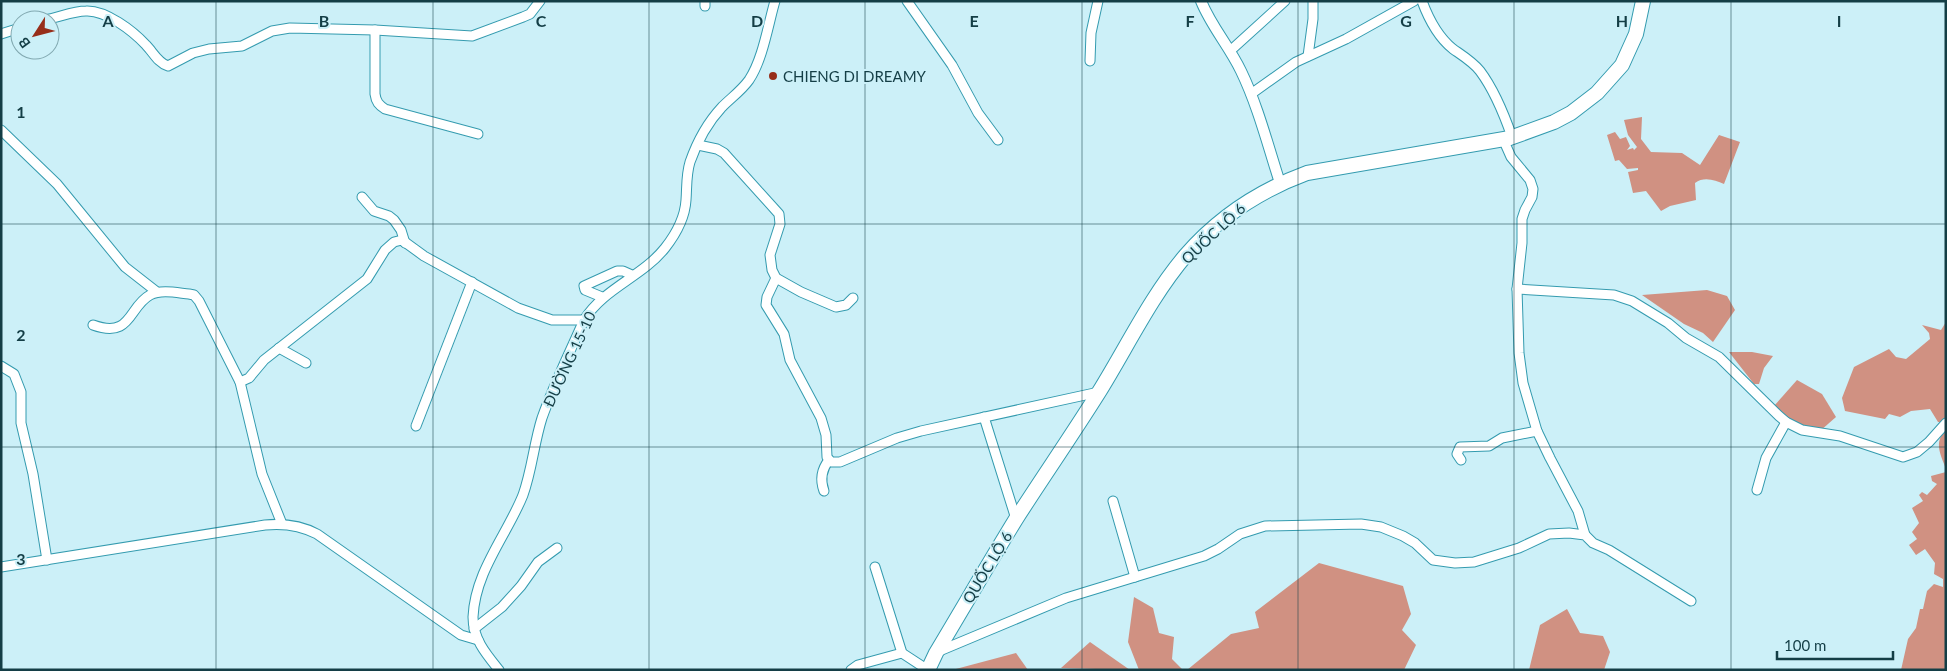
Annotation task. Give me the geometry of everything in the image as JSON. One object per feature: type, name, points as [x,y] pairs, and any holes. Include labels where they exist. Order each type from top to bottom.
[{"type":"highway","name":"QUỐC LỘ 6","points":[[928,670],[936,653],[1016,519],[1099,392],[1161,289],[1187,254],[1228,215],[1280,183],[1307,173],[1507,138],[1554,122],[1571,113],[1597,93],[1622,65],[1636,34],[1643,1]]},
{"type":"street","points":[[60,16],[81,11],[93,11],[128,28],[159,60],[168,66],[193,53],[209,49],[242,46],[272,32],[290,28],[375,30],[472,36],[530,14],[540,1]]},
{"type":"street","name":"ĐƯỜNG 15-10","points":[[499,670],[485,653],[478,640],[474,629],[474,609],[483,576],[522,497],[542,418],[590,309],[602,297],[660,254],[679,225],[685,206],[689,168],[698,145],[713,118],[744,86],[754,72],[775,1]]},
{"type":"street","points":[[907,1],[952,66],[983,120],[998,140]]},
{"type":"street","points":[[1090,61],[1090,34],[1098,1]]},
{"type":"street","points":[[1200,1],[1230,51],[1251,94],[1280,183]]},
{"type":"street","points":[[1230,51],[1285,1]]},
{"type":"street","points":[[1308,56],[1313,19],[1313,1]]},
{"type":"street","points":[[1251,94],[1289,66],[1346,39],[1414,1]]},
{"type":"street","points":[[1422,1],[1429,19],[1439,35],[1480,71],[1498,100],[1511,157],[1530,180],[1533,189],[1532,197],[1522,219],[1522,243],[1517,289],[1521,370],[1529,408],[1537,431],[1576,505],[1585,535],[1593,543],[1609,550],[1692,601]]},
{"type":"street","points":[[375,30],[375,94],[380,106],[385,109],[478,134]]},
{"type":"street","points":[[1,130],[57,184],[125,267],[157,292]]},
{"type":"street","points":[[698,145],[717,149],[724,154],[779,214],[780,224],[770,255],[772,270],[776,278],[801,292],[836,307],[846,305],[853,298]]},
{"type":"street","points":[[362,197],[374,211],[389,216],[394,220],[401,230],[405,243]]},
{"type":"street","points":[[240,382],[253,374],[264,360],[367,279],[379,258],[390,246],[402,240],[424,256],[505,302],[547,319],[563,321],[584,320]]},
{"type":"street","points":[[602,297],[585,290],[584,286],[617,271],[623,271],[632,275]]},
{"type":"street","points":[[776,278],[766,305],[782,330],[790,360],[821,418],[826,435],[827,457],[835,463],[905,436],[1099,392]]},
{"type":"street","points":[[416,426],[472,282]]},
{"type":"street","points":[[1517,289],[1614,295],[1626,298],[1668,323],[1686,338],[1719,357],[1786,422],[1802,430],[1840,436],[1903,457],[1917,452],[1930,442],[1946,423]]},
{"type":"street","points":[[93,325],[109,328],[121,326],[127,322],[149,296],[157,292],[189,294],[199,301],[240,382],[262,474],[282,524]]},
{"type":"street","points":[[279,348],[306,363]]},
{"type":"street","points":[[1,366],[14,374],[20,392],[21,423],[33,474],[47,560]]},
{"type":"street","points":[[984,417],[1016,519]]},
{"type":"street","points":[[1757,490],[1766,458],[1786,422]]},
{"type":"street","points":[[1461,460],[1457,454],[1460,447],[1489,446],[1502,438],[1537,431]]},
{"type":"street","points":[[824,491],[821,478],[825,465],[829,460]]},
{"type":"street","points":[[1113,501],[1135,577]]},
{"type":"street","points":[[1,567],[265,525],[282,524],[296,526],[317,534],[461,635],[478,640]]},
{"type":"street","points":[[936,653],[1066,598],[1204,556],[1240,534],[1265,526],[1361,524],[1381,527],[1415,543],[1433,560],[1455,563],[1474,562],[1505,553],[1550,534],[1585,535]]},
{"type":"street","points":[[474,629],[502,606],[521,586],[538,562],[557,548]]},
{"type":"street","points":[[875,567],[902,653],[928,670]]},
{"type":"street","points":[[851,670],[858,665],[902,653]]},
{"type":"shaded area","points":[[1642,117],[1641,139],[1651,152],[1682,153],[1700,165],[1719,135],[1740,142],[1724,184],[1710,179],[1698,181],[1695,183],[1696,200],[1670,206],[1661,211],[1646,191],[1633,193],[1628,172],[1638,170],[1638,168],[1627,169],[1619,160],[1615,161],[1607,135],[1615,132],[1620,139],[1626,137],[1630,146],[1627,150],[1633,148],[1634,150],[1637,147],[1628,135],[1624,120]]},
{"type":"shaded area","points":[[1707,290],[1727,296],[1735,310],[1713,342],[1703,333],[1684,324],[1642,295]]},
{"type":"shaded area","points":[[1946,322],[1946,416],[1942,422],[1938,422],[1930,409],[1911,411],[1900,417],[1889,414],[1885,419],[1845,411],[1842,398],[1854,367],[1889,349],[1896,357],[1906,359],[1930,339],[1929,333],[1922,325],[1941,330]]},
{"type":"shaded area","points":[[1729,352],[1752,352],[1773,356],[1764,368],[1759,384],[1754,384]]},
{"type":"shaded area","points":[[1797,380],[1822,394],[1836,417],[1820,431],[1793,422],[1774,406]]},
{"type":"shaded area","points":[[1946,430],[1946,469],[1940,454],[1939,444]]},
{"type":"shaded area","points":[[1946,472],[1946,670],[1901,670],[1908,639],[1916,628],[1920,609],[1923,609],[1927,591],[1934,584],[1943,587],[1943,579],[1934,574],[1935,563],[1925,549],[1916,555],[1909,545],[1917,539],[1912,532],[1919,523],[1912,508],[1923,501],[1919,495],[1922,492],[1927,495],[1937,484],[1932,481],[1931,476]]},
{"type":"shaded area","points":[[1319,563],[1403,586],[1411,614],[1402,630],[1416,645],[1404,670],[1187,670],[1231,634],[1259,628],[1255,612]]},
{"type":"shaded area","points":[[1134,597],[1153,608],[1159,633],[1174,637],[1172,659],[1183,670],[1139,670],[1128,642]]},
{"type":"shaded area","points":[[1567,609],[1580,633],[1603,636],[1610,652],[1604,670],[1529,670],[1540,625]]},
{"type":"shaded area","points":[[1090,642],[1130,670],[1061,668]]},
{"type":"shaded area","points":[[1016,653],[1028,670],[952,670]]},
{"type":"place","name":"CHIENG DI DREAMY","points":[[773,76]]}]
